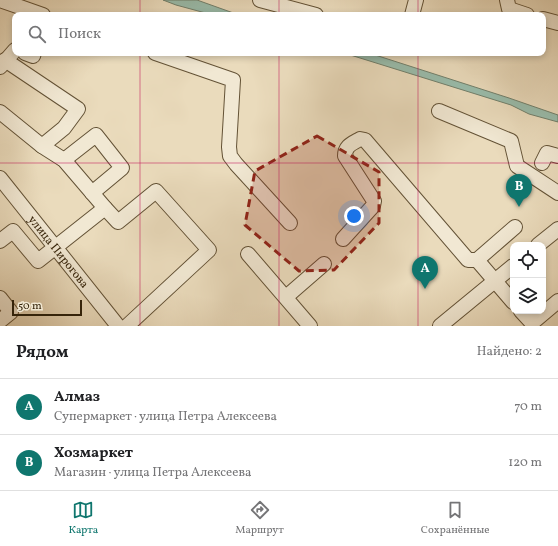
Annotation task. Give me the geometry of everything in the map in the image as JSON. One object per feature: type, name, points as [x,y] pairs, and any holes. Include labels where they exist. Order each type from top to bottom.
[{"type":"street","points":[[0,0],[34,12]]},
{"type":"street","points":[[260,0],[305,12]]},
{"type":"street","points":[[413,12],[416,0]]},
{"type":"street","points":[[507,0],[509,9],[518,12]]},
{"type":"street","points":[[546,20],[558,23]]},
{"type":"street","points":[[164,56],[234,80],[229,147],[230,156],[290,223]]},
{"type":"street","points":[[7,59],[78,109],[64,128],[42,146]]},
{"type":"street","points":[[439,111],[511,141],[518,166],[558,193]]},
{"type":"street","points":[[0,112],[42,146],[64,160],[118,222],[156,191],[209,250],[127,326]]},
{"type":"street","points":[[64,160],[96,135],[122,168],[92,193]]},
{"type":"street","points":[[343,239],[373,206],[374,201],[345,156],[345,150],[347,147],[360,139],[365,140],[468,260],[477,260],[515,227]]},
{"type":"street","points":[[542,163],[547,152],[558,156]]},
{"type":"street","name":"улица Пирогова","points":[[0,178],[118,326]]},
{"type":"street","points":[[0,241],[13,231],[38,261],[105,208]]},
{"type":"street","points":[[542,242],[558,229]]},
{"type":"street","points":[[248,254],[310,326]]},
{"type":"street","points":[[477,260],[510,299]]},
{"type":"street","points":[[286,297],[324,264]]},
{"type":"street","points":[[440,326],[510,268]]},
{"type":"street","points":[[0,298],[11,312],[0,321]]},
{"type":"street","points":[[523,314],[530,325],[558,301]]},
{"type":"highlighted area","points":[[317,136],[379,172],[379,223],[334,270],[299,271],[245,225],[255,171]]},
{"type":"shaded area","points":[[163,0],[197,0],[231,12],[202,12]]},
{"type":"shaded area","points":[[354,56],[378,56],[509,98],[558,115],[558,122],[529,114],[511,105]]},
{"type":"place","name":"Хозмаркет","points":[[519,207]]},
{"type":"place","name":"Алмаз","points":[[425,289]]}]
